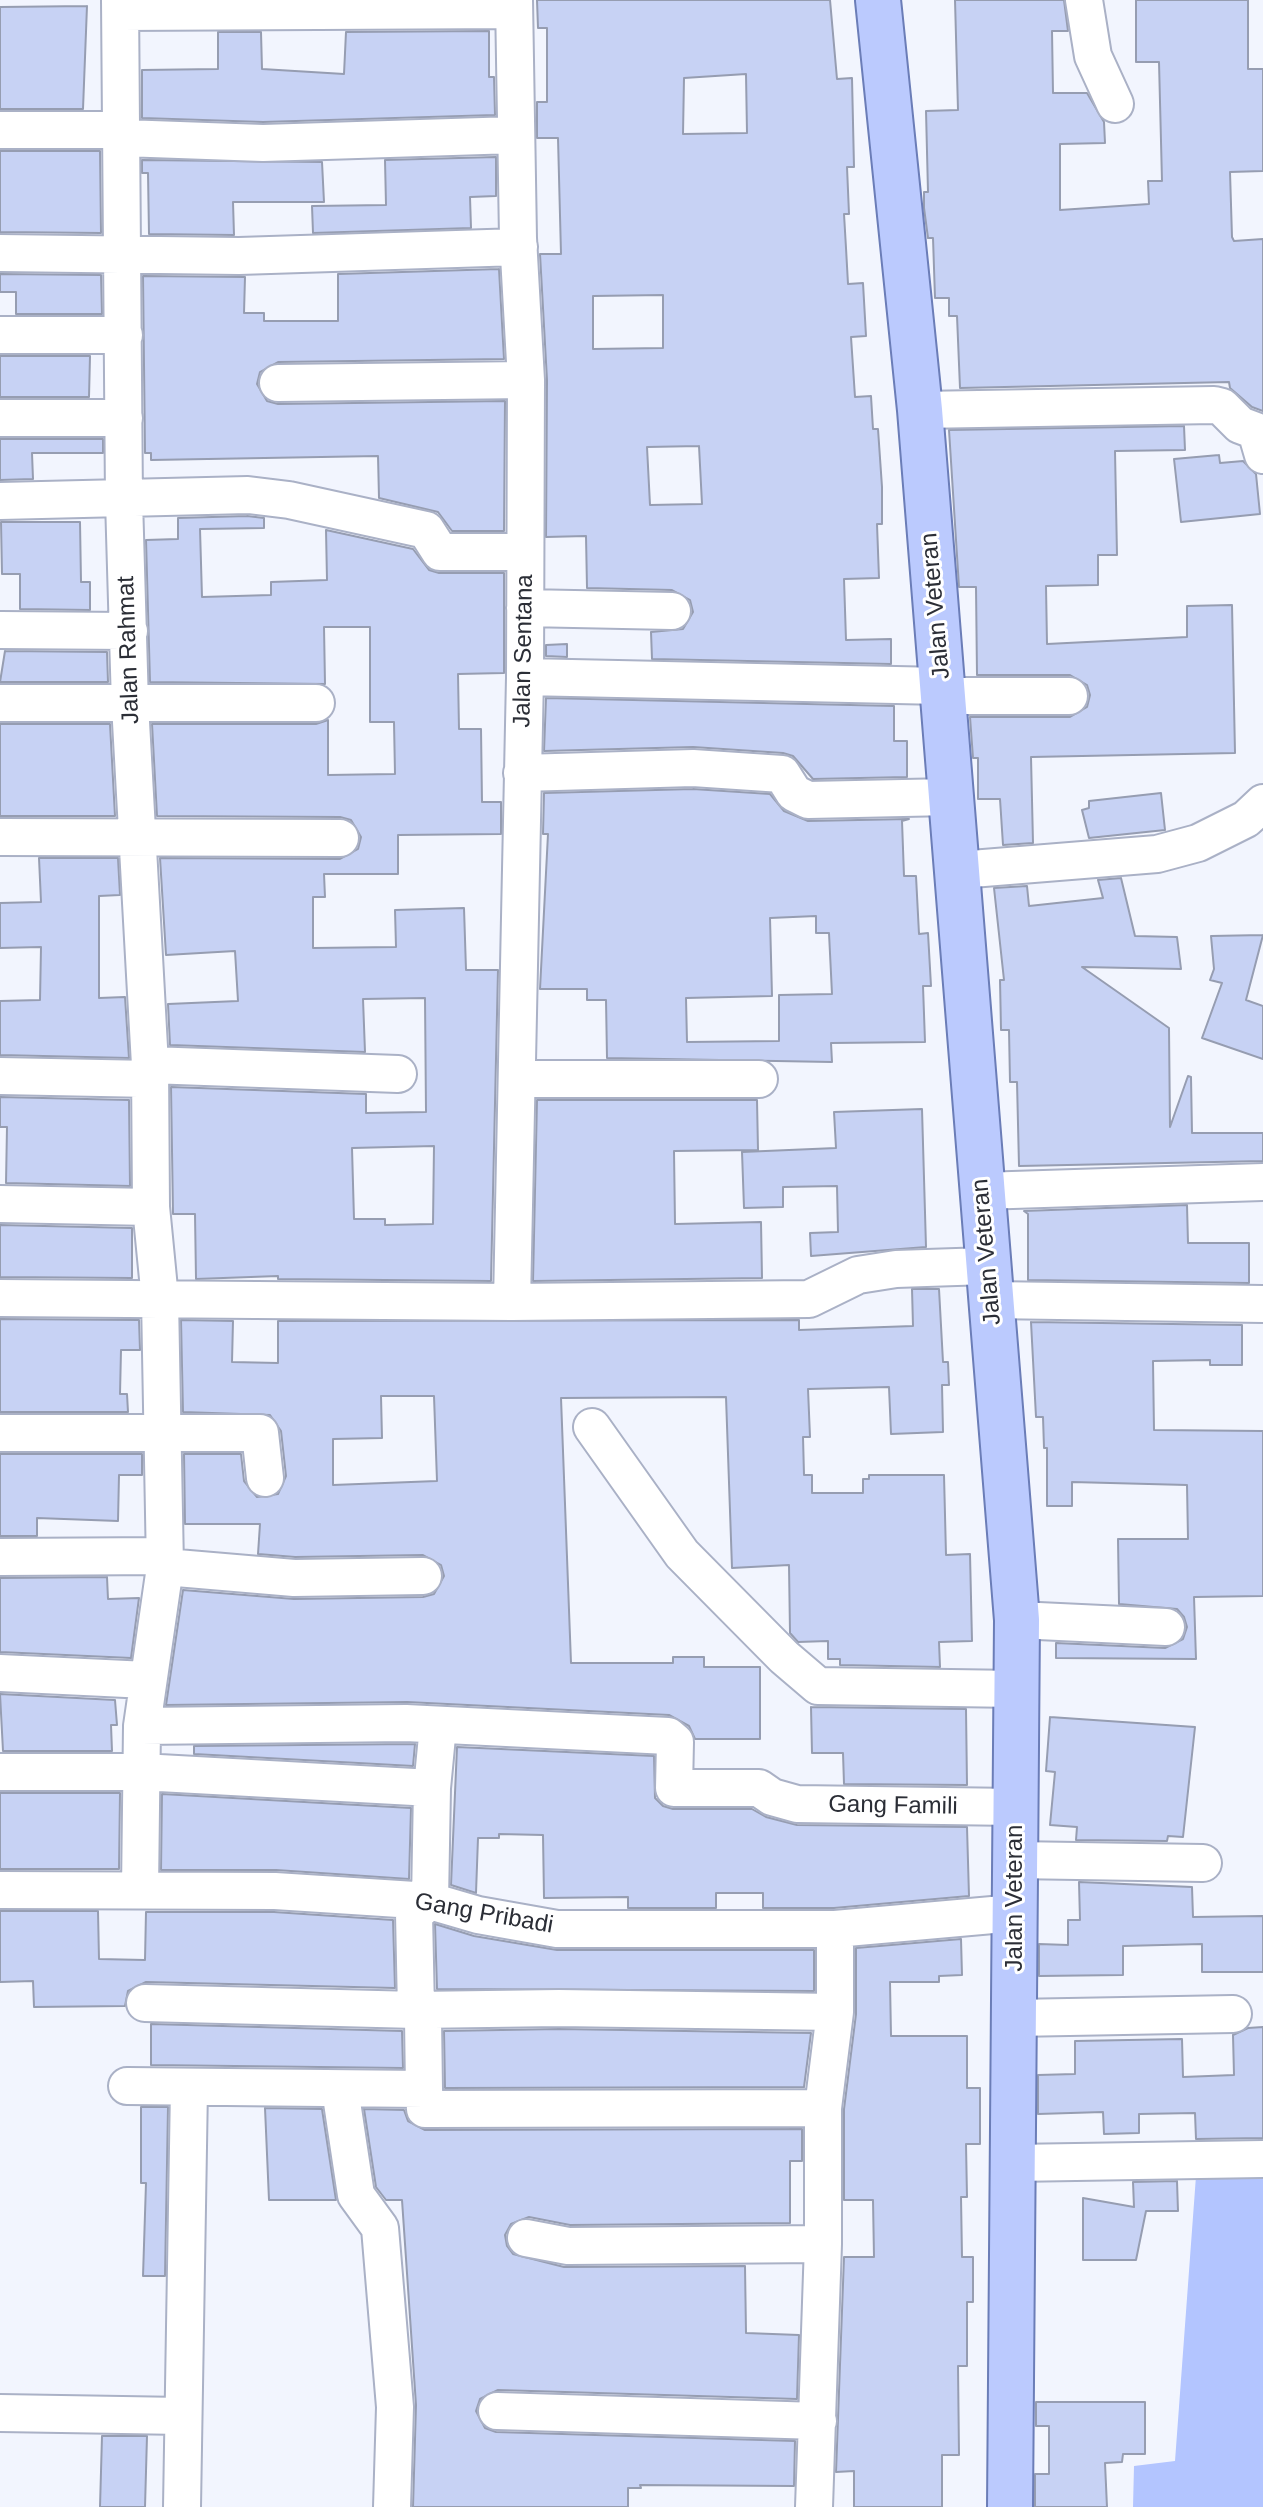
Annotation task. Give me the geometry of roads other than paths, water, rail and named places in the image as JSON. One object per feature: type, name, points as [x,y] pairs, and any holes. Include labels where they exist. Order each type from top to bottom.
[{"type":"main road","name":"Jalan Veteran","points":[[878,0],[920,410],[1017,1620],[1010,2507]]},
{"type":"street","points":[[1084,0],[1093,56],[1115,104]]},
{"type":"street","points":[[121,6],[514,5]]},
{"type":"street","name":"Jalan Sentana","points":[[512,1302],[525,677],[526,380],[515,135],[514,5]]},
{"type":"street","name":"Jalan Rahmat","points":[[121,6],[124,500],[130,704],[150,1072],[151,1207],[160,1299],[164,1562],[142,1726],[140,1890]]},
{"type":"street","points":[[0,130],[263,143],[515,135]]},
{"type":"street","points":[[0,253],[239,256],[519,247]]},
{"type":"street","points":[[0,335],[124,335]]},
{"type":"street","points":[[278,383],[526,380]]},
{"type":"street","points":[[920,410],[1214,405],[1222,407],[1240,425],[1261,437]]},
{"type":"street","points":[[0,418],[124,418]]},
{"type":"street","points":[[0,501],[248,495],[289,500],[426,530],[440,552],[525,552]]},
{"type":"street","points":[[525,608],[672,611]]},
{"type":"street","points":[[0,630],[129,631]]},
{"type":"street","points":[[525,677],[1069,696]]},
{"type":"street","points":[[0,703],[316,703]]},
{"type":"street","points":[[522,773],[693,768],[782,774],[794,793],[808,800],[951,797]]},
{"type":"street","points":[[959,870],[1157,854],[1198,843],[1246,819],[1263,803]]},
{"type":"street","points":[[0,837],[340,838]]},
{"type":"street","points":[[0,1076],[150,1072],[398,1074]]},
{"type":"street","points":[[517,1079],[759,1079]]},
{"type":"street","points":[[981,1191],[1263,1182]]},
{"type":"street","points":[[0,1204],[151,1207]]},
{"type":"street","points":[[0,1298],[512,1302],[809,1299],[858,1275],[896,1269],[989,1283],[1263,1304]]},
{"type":"street","points":[[592,1427],[682,1554],[799,1672],[818,1686],[1017,1689]]},
{"type":"street","points":[[0,1433],[260,1433],[265,1478]]},
{"type":"street","points":[[0,1557],[164,1562],[294,1578],[423,1576]]},
{"type":"street","points":[[1017,1620],[1166,1627]]},
{"type":"street","points":[[0,1673],[147,1680]]},
{"type":"street","points":[[142,1726],[365,1723],[438,1726],[432,1788],[430,1901],[414,1914],[416,2010],[423,2019],[425,2109],[823,2108]]},
{"type":"street","name":"Gang Famili","points":[[438,1726],[671,1736],[675,1742],[674,1788],[759,1788],[772,1797],[797,1804],[1016,1807]]},
{"type":"street","points":[[0,1772],[141,1772],[432,1788]]},
{"type":"street","points":[[1014,1860],[1203,1863]]},
{"type":"street","name":"Gang Pribadi","points":[[0,1890],[275,1891],[430,1901],[478,1915],[557,1929],[835,1929],[1015,1913]]},
{"type":"street","points":[[814,2507],[823,2244],[823,2108],[835,2012],[835,1929]]},
{"type":"street","points":[[145,2003],[416,2010],[559,2008],[835,2012]]},
{"type":"street","points":[[1014,2018],[1233,2014]]},
{"type":"street","points":[[127,2086],[424,2089]]},
{"type":"street","points":[[182,2507],[190,2183],[189,2087]]},
{"type":"street","points":[[340,2089],[356,2195],[380,2228],[395,2407],[392,2507]]},
{"type":"street","points":[[1013,2163],[1263,2159]]},
{"type":"street","points":[[526,2238],[568,2246],[823,2244]]},
{"type":"street","points":[[497,2411],[818,2421]]},
{"type":"street","points":[[0,2413],[183,2416]]}]
